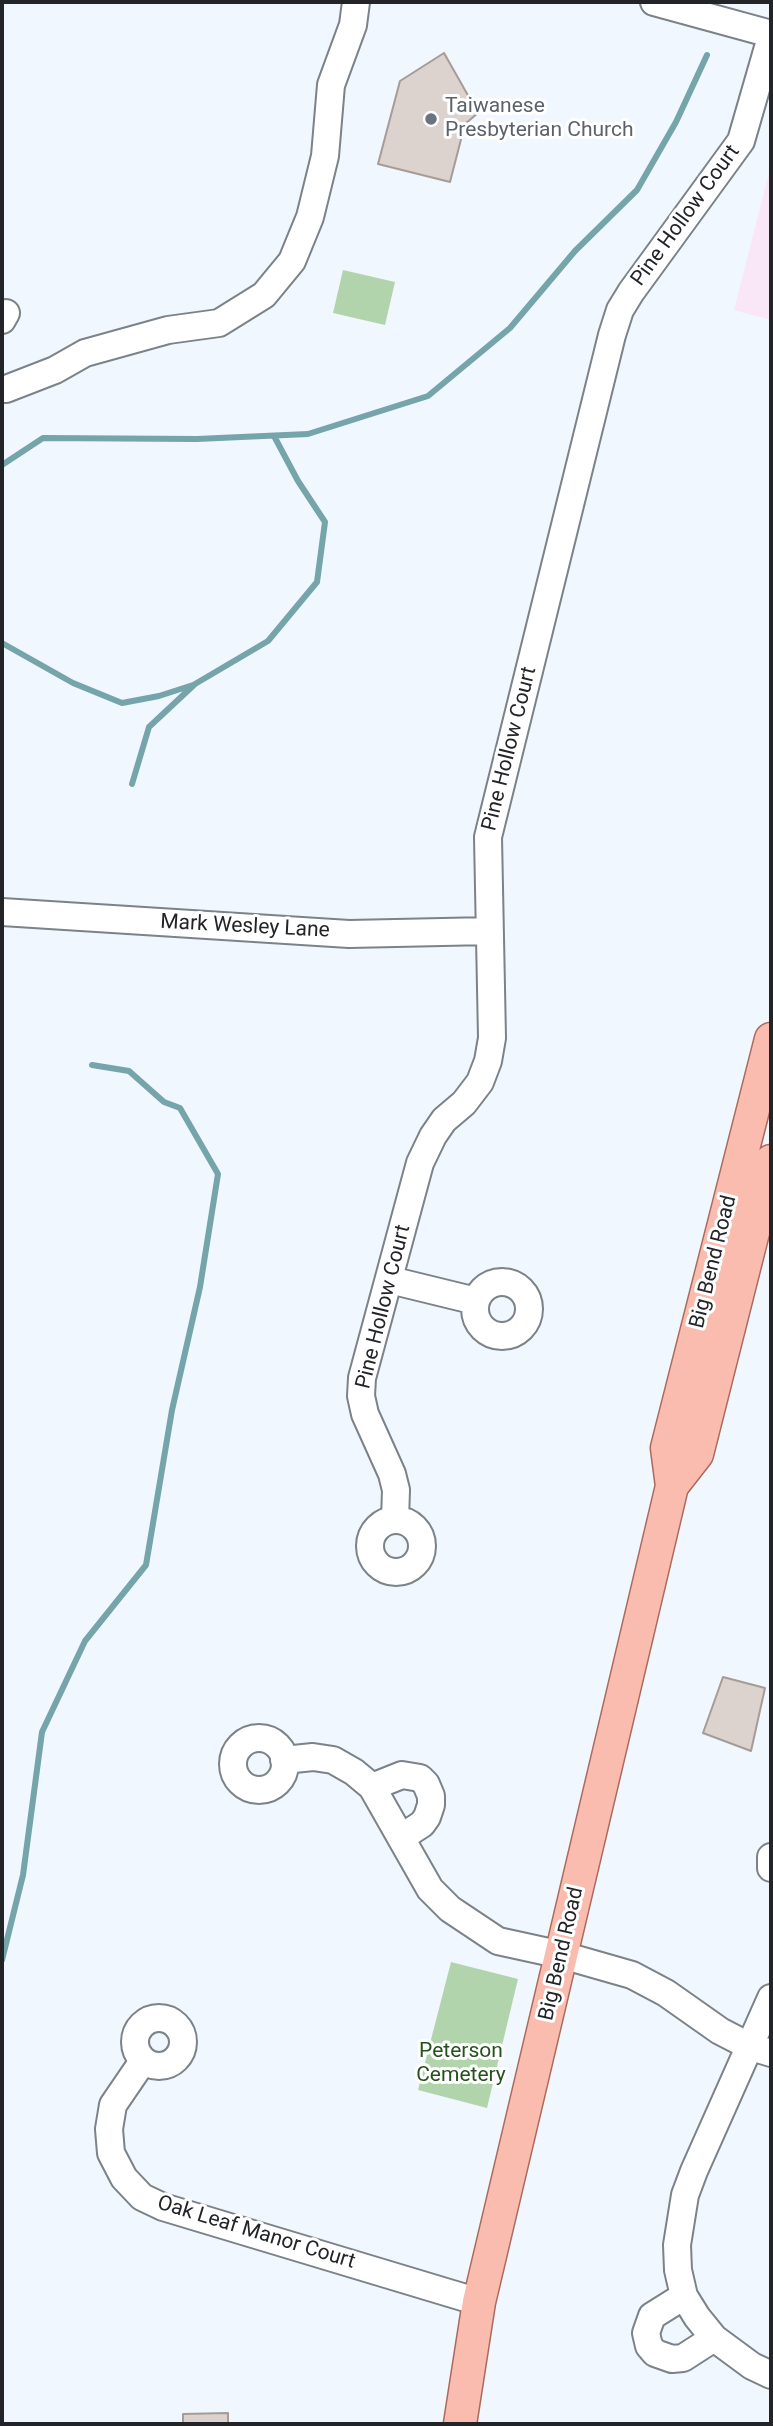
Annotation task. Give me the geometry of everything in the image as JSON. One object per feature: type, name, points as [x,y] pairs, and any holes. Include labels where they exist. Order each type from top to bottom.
[{"type":"main road","name":"Big Bend Road","points":[[460,2424],[479,2302],[672,1486],[667,1448],[771,1039]]},
{"type":"main road","name":"Big Bend Road","points":[[672,1486],[697,1454],[771,1161]]},
{"type":"street","points":[[2,388],[6,389],[55,370],[85,353],[168,330],[219,323],[264,295],[292,261],[310,217],[325,156],[331,85],[354,25],[356,2]]},
{"type":"street","points":[[654,2],[771,36]]},
{"type":"street","name":"Pine Hollow Court","points":[[395,1520],[396,1490],[392,1474],[365,1414],[361,1396],[362,1378],[420,1163],[444,1120],[464,1102],[480,1082],[488,1061],[492,1038],[488,837],[612,335],[620,310],[631,292],[741,141],[771,36]]},
{"type":"street","name":"Mark Wesley Lane","points":[[2,912],[349,934],[489,931]]},
{"type":"street","points":[[390,1280],[476,1301]]},
{"type":"street","points":[[284,1760],[313,1757],[333,1760],[372,1787],[430,1889],[450,1909],[498,1941],[562,1955],[632,1975],[666,1993],[720,2032],[761,2050]]},
{"type":"street","points":[[372,1787],[402,1775],[411,1775],[426,1784],[431,1796],[427,1817],[422,1824],[401,1837]]},
{"type":"street","points":[[771,1857],[771,1868]]},
{"type":"street","points":[[771,1998],[761,2050],[685,2195],[677,2245],[678,2270],[684,2296],[714,2339],[752,2366],[771,2375]]},
{"type":"street","name":"Oak Leaf Manor Court","points":[[143,2060],[113,2105],[109,2129],[111,2153],[124,2178],[142,2197],[163,2207],[479,2302]]},
{"type":"street","points":[[684,2296],[652,2316],[646,2333],[649,2346],[663,2358],[682,2358],[714,2339]]},
{"type":"shaded area","points":[[771,165],[771,320],[734,310]]},
{"type":"green space","points":[[343,270],[395,282],[385,325],[333,313]]},
{"type":"green space","name":"Peterson Cemetery","points":[[451,1962],[518,1979],[487,2108],[418,2090]]},
{"type":"building","name":"Taiwanese Presbyterian Church","points":[[444,53],[478,113],[465,124],[450,182],[378,164],[400,81]]},
{"type":"building","points":[[723,1677],[765,1688],[751,1751],[703,1733]]},
{"type":"building","points":[[228,2413],[228,2424],[183,2424],[183,2414]]},
{"type":"waterway","points":[[2,465],[43,438],[197,439],[308,434],[428,396],[510,328],[575,251],[637,190],[676,122],[707,55]]},
{"type":"waterway","points":[[132,784],[149,727],[195,684],[268,641],[317,582],[325,522],[298,481],[274,436]]},
{"type":"waterway","points":[[2,643],[73,683],[122,703],[159,696],[193,685]]},
{"type":"waterway","points":[[2,1960],[23,1875],[42,1732],[85,1641],[146,1565],[172,1410],[200,1287],[218,1174],[180,1108],[164,1102],[129,1071],[92,1065]]},
{"type":"place","name":"Taiwanese Presbyterian Church","points":[[431,119]]}]
